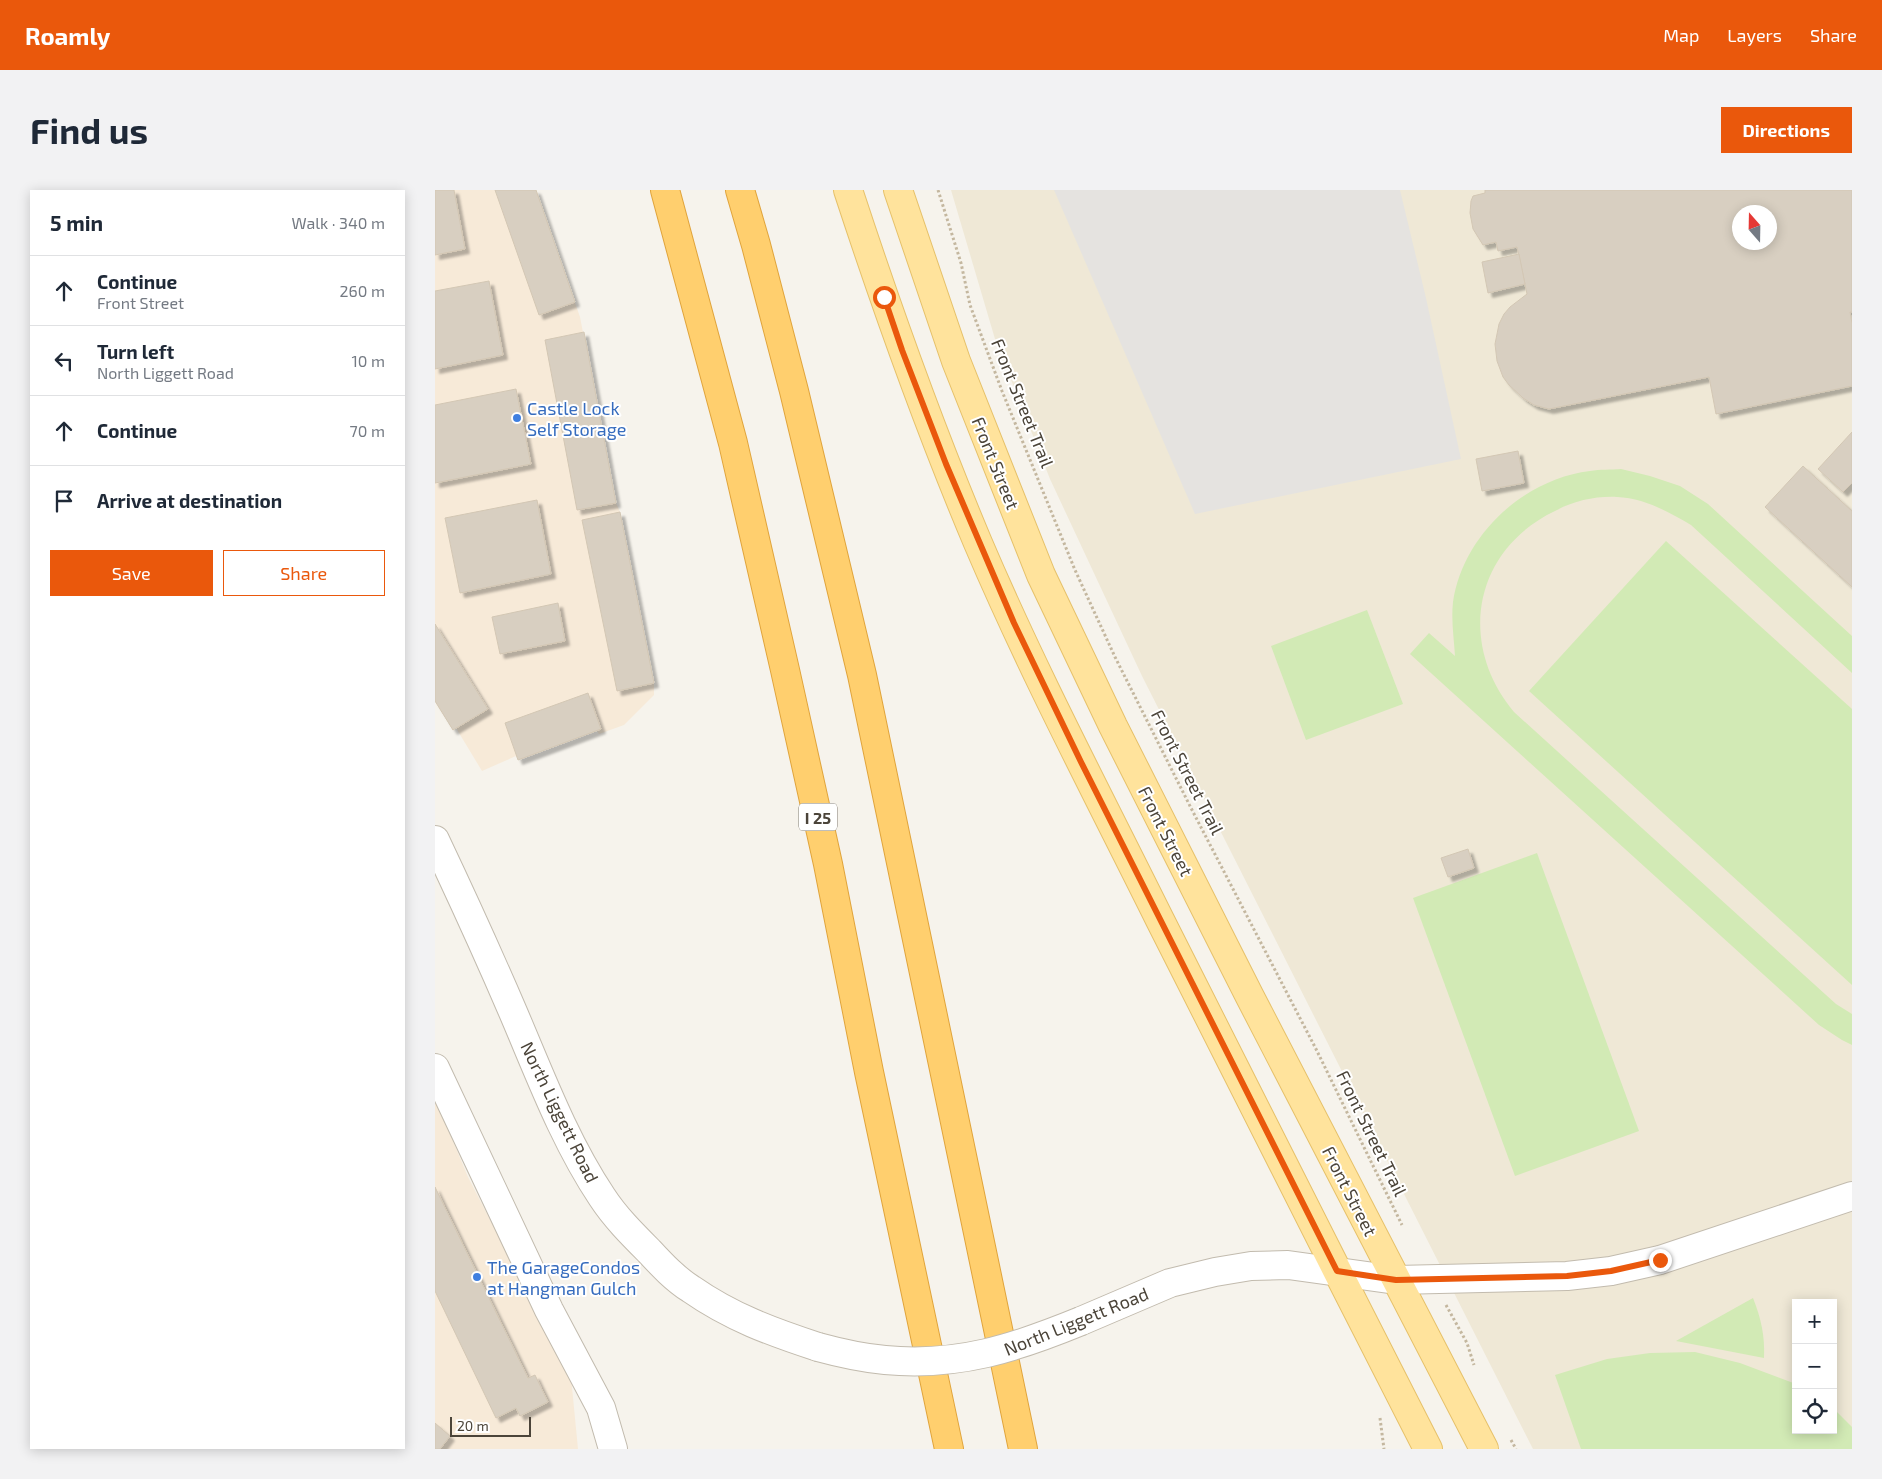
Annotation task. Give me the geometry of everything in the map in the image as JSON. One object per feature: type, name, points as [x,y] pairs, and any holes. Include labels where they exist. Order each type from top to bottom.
[{"type":"highway","name":"I 25","points":[[665,190],[733,443],[800,738],[828,864],[869,1072],[949,1449]]},
{"type":"highway","points":[[740,190],[794,391],[862,675],[1023,1449]]},
{"type":"main road","points":[[847,190],[902,350],[946,464],[1014,623],[1073,746],[1428,1449]]},
{"type":"main road","name":"Front Street","points":[[898,190],[956,361],[1041,575],[1122,744],[1249,995],[1484,1449]]},
{"type":"street","name":"North Liggett Road","points":[[435,840],[481,937],[560,1120],[602,1198],[628,1230],[660,1263],[689,1288],[723,1310],[760,1328],[817,1348],[883,1360],[907,1362],[951,1360],[995,1352],[1015,1347],[1081,1321],[1170,1283],[1215,1272],[1251,1266],[1288,1265],[1396,1280],[1567,1276],[1611,1271],[1660,1260],[1852,1196]]},
{"type":"street","points":[[435,1068],[549,1310],[601,1408],[613,1449]]},
{"type":"path","name":"Front Street Trail","points":[[938,190],[961,263],[970,305],[1002,391],[1075,570],[1123,673],[1316,1049],[1402,1225]]},
{"type":"path","points":[[1431,1279],[1467,1343]]},
{"type":"shaded area","name":"Castle Lock Self Storage","points":[[435,190],[536,190],[580,317],[616,503],[620,512],[654,683],[654,695],[624,725],[599,734],[597,731],[518,760],[516,756],[482,771],[456,728],[453,730],[435,701]]},
{"type":"shaded area","points":[[951,190],[1852,190],[1852,1449],[1533,1449],[1142,676],[1050,479],[995,339]]},
{"type":"shaded area","points":[[1054,190],[1400,190],[1461,459],[1195,514]]},
{"type":"shaded area","name":"The GarageCondos at Hangman Gulch","points":[[435,1098],[468,1177],[571,1377],[578,1449],[435,1449]]},
{"type":"green space","points":[[1621,469],[1680,486],[1708,504],[1852,636],[1852,673],[1691,525],[1646,503],[1627,498],[1609,497],[1585,500],[1555,511],[1527,528],[1506,549],[1491,574],[1482,601],[1480,629],[1485,657],[1496,685],[1514,712],[1836,1004],[1852,1014],[1852,1045],[1819,1025],[1410,654],[1429,633],[1455,656],[1452,609],[1459,577],[1469,554],[1483,533],[1501,514],[1520,498],[1542,485],[1566,476],[1594,470]]},
{"type":"green space","points":[[1666,541],[1852,709],[1852,985],[1529,691]]},
{"type":"green space","points":[[1367,610],[1403,704],[1306,740],[1271,646]]},
{"type":"green space","points":[[1537,853],[1639,1131],[1515,1176],[1413,898]]},
{"type":"green space","points":[[1753,1298],[1762,1327],[1764,1358],[1676,1341]]},
{"type":"green space","points":[[1695,1352],[1740,1363],[1792,1382],[1792,1434],[1837,1434],[1837,1412],[1852,1427],[1852,1449],[1581,1449],[1555,1375],[1607,1359],[1650,1353]]},
{"type":"building","points":[[435,190],[454,190],[465,249],[435,255]]},
{"type":"building","points":[[495,190],[536,190],[575,302],[539,315]]},
{"type":"building","points":[[1485,190],[1852,190],[1852,312],[1850,312],[1852,323],[1852,386],[1716,414],[1709,377],[1549,409],[1534,405],[1523,398],[1503,377],[1497,361],[1495,344],[1499,324],[1504,314],[1527,294],[1517,247],[1498,251],[1496,242],[1483,245],[1473,229],[1470,213],[1473,196],[1485,193]]},
{"type":"building","points":[[1519,254],[1525,284],[1488,293],[1482,262]]},
{"type":"building","points":[[489,281],[503,355],[435,369],[435,291]]},
{"type":"building","points":[[584,332],[616,503],[577,510],[545,340]]},
{"type":"building","points":[[516,389],[531,464],[435,483],[435,405]]},
{"type":"building","points":[[1852,432],[1852,483],[1843,492],[1818,469]]},
{"type":"building","points":[[1518,451],[1524,483],[1482,491],[1476,459]]},
{"type":"building","points":[[1803,466],[1852,511],[1852,587],[1765,507]]},
{"type":"building","points":[[537,500],[551,574],[460,593],[445,518]]},
{"type":"building","points":[[620,512],[654,683],[617,691],[582,520]]},
{"type":"building","points":[[558,603],[565,641],[500,654],[492,617]]},
{"type":"building","points":[[435,624],[488,709],[453,730],[435,701]]},
{"type":"building","points":[[588,693],[601,729],[518,760],[505,723]]},
{"type":"building","points":[[1468,849],[1474,868],[1448,877],[1441,858]]},
{"type":"building","points":[[435,1187],[528,1378],[535,1375],[548,1402],[520,1416],[516,1408],[496,1418],[435,1291]]},
{"type":"building","points":[[435,1423],[450,1436],[440,1449],[435,1449]]},
{"type":"place","name":"Castle Lock Self Storage","points":[[517,418]]},
{"type":"place","name":"The GarageCondos at Hangman Gulch","points":[[477,1277]]},
{"type":"route","points":[[884,297],[902,350],[979,545],[1045,690],[1337,1271],[1396,1280],[1567,1276],[1611,1271],[1660,1260]]}]
